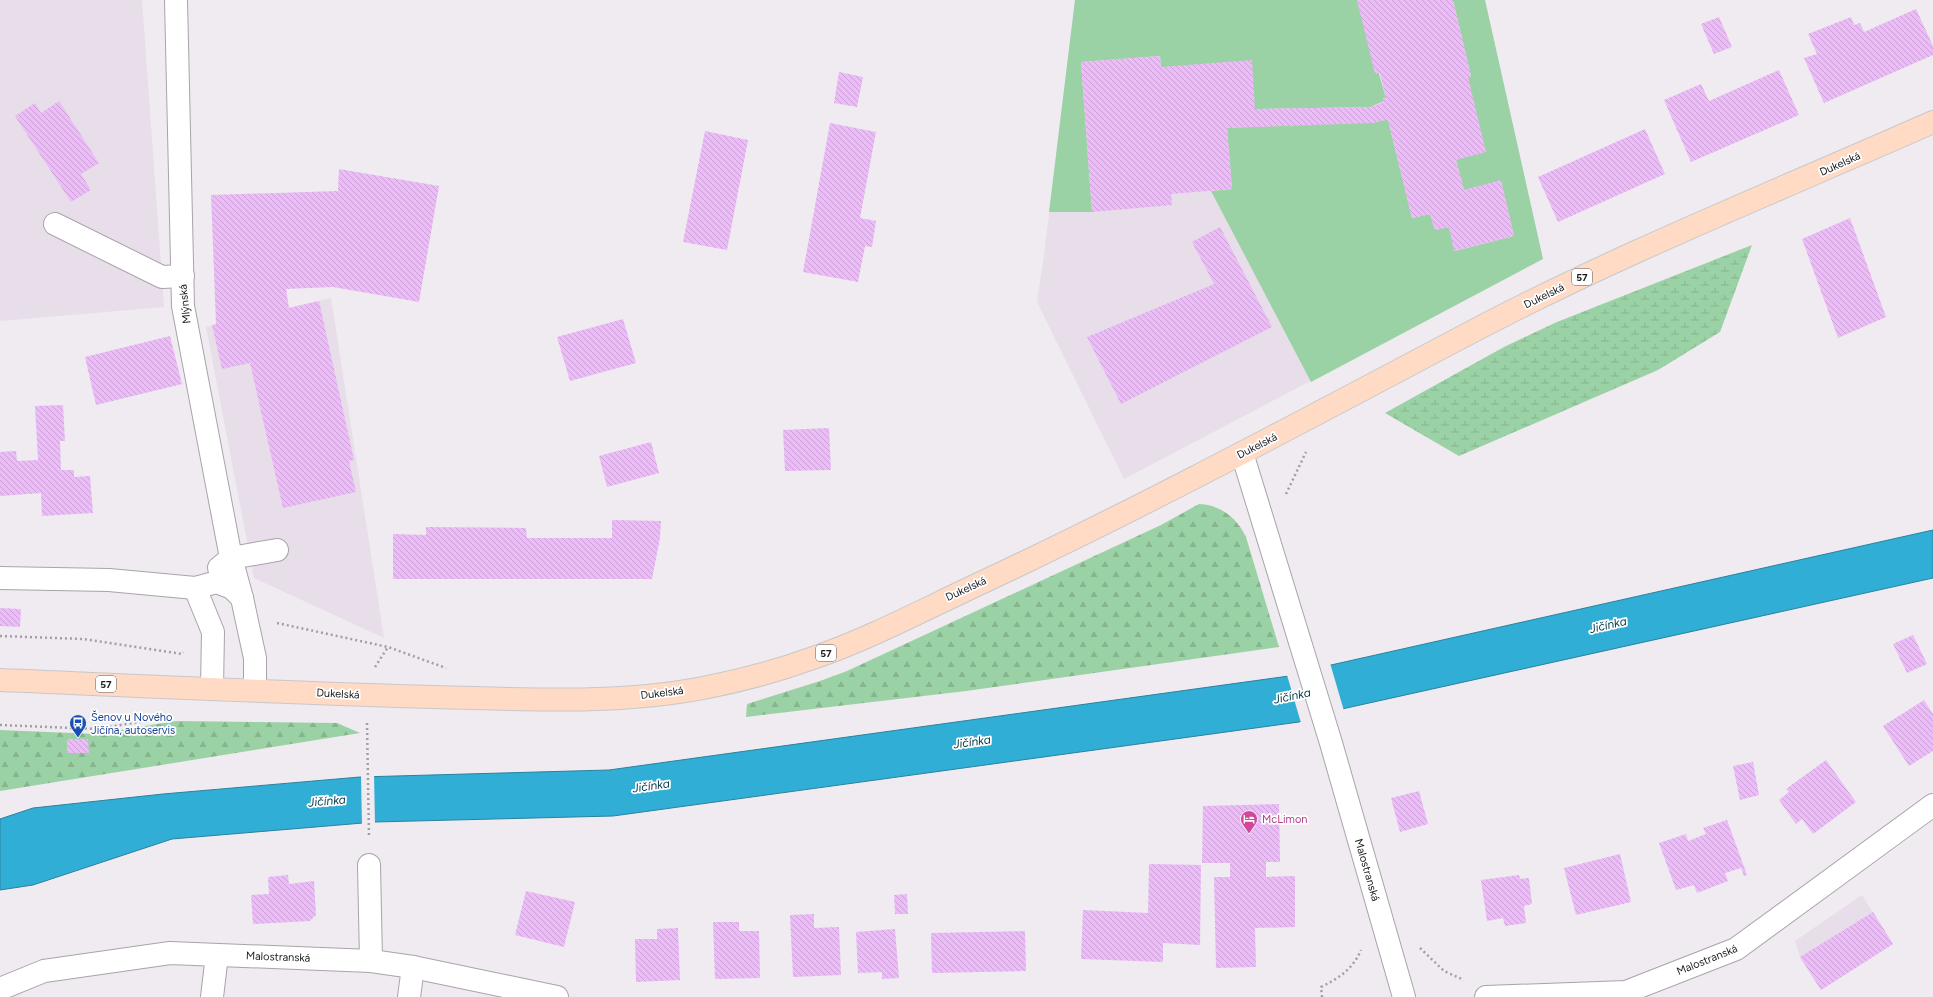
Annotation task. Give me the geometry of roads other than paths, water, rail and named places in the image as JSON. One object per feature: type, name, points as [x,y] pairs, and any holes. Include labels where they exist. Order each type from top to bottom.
[{"type":"main road","name":"Dukelská","points":[[212,688],[370,695],[589,700],[644,696],[700,689],[757,676],[814,658],[867,636],[1028,560],[1295,427],[1467,334],[1555,290],[1933,122]]},
{"type":"main road","name":"57","points":[[0,680],[212,688]]},
{"type":"street","name":"Mlýnská","points":[[176,0],[183,306],[231,558],[242,598],[255,658],[255,690]]},
{"type":"street","points":[[55,224],[162,277],[183,276]]},
{"type":"street","name":"Malostranská","points":[[1242,453],[1300,641],[1404,997]]},
{"type":"street","points":[[196,588],[231,558],[277,550]]},
{"type":"street","points":[[0,578],[109,580],[196,588],[218,582],[232,588],[242,598]]},
{"type":"street","points":[[196,588],[214,632],[212,688]]},
{"type":"street","name":"Malostranská","points":[[1486,997],[1625,994],[1736,949],[1933,806]]},
{"type":"street","points":[[369,865],[370,961]]},
{"type":"street","name":"Malostranská","points":[[0,989],[44,971],[170,953],[370,961],[413,967],[556,997]]},
{"type":"street","points":[[212,997],[217,955]]},
{"type":"street","points":[[410,997],[413,967]]},
{"type":"water","name":"Jičínka","points":[[1933,530],[1933,578],[1342,709],[1299,722],[613,816],[375,822],[172,839],[33,885],[0,890],[0,819],[33,808],[163,794],[360,777],[609,770],[1289,676],[1331,665]]},
{"type":"place","name":"Šenov u Nového Jičína, autoservis","points":[[78,738]]},
{"type":"place","name":"McLimon","points":[[1249,834]]}]
